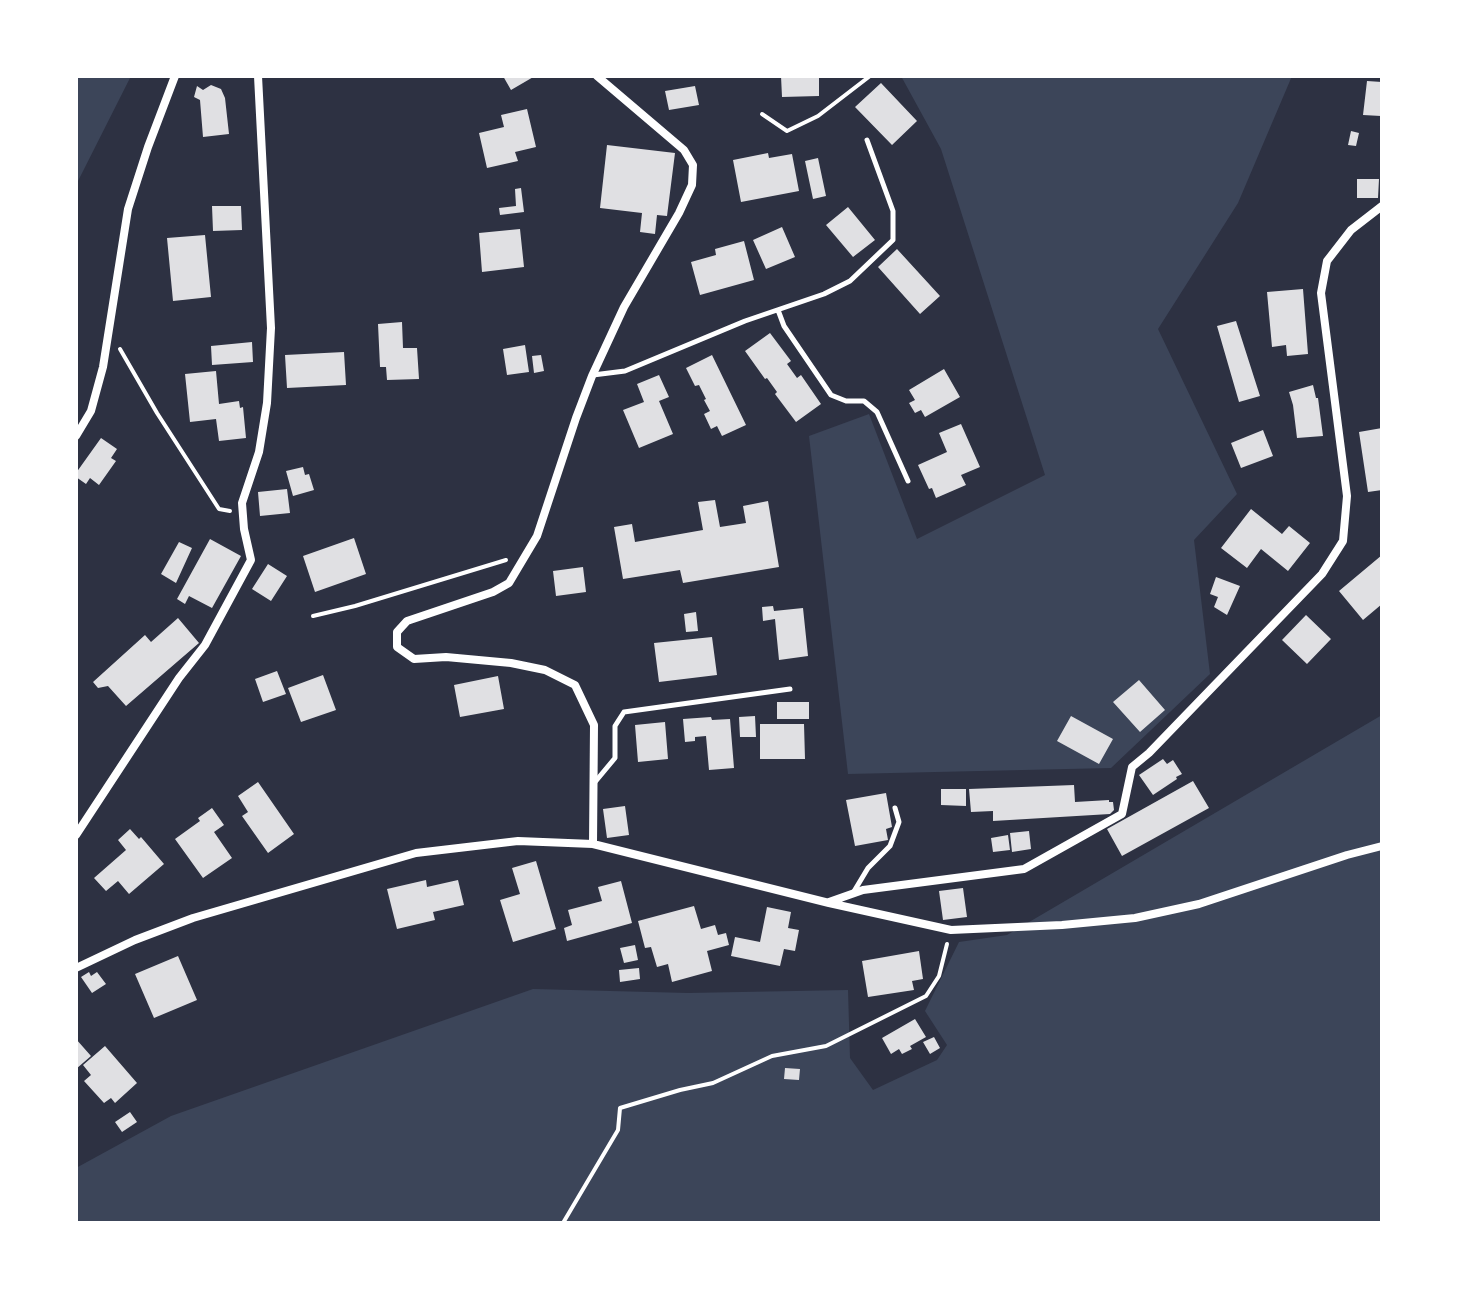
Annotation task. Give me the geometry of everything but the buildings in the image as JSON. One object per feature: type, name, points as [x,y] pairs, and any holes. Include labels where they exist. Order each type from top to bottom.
[{"type":"street","points":[[76,436],[91,411],[103,367],[128,209],[175,76]]},
{"type":"street","points":[[76,835],[179,678],[205,645],[251,560],[242,503],[259,452],[267,403],[271,328],[258,76]]},
{"type":"street","points":[[593,844],[594,725],[575,685],[545,670],[511,663],[446,657],[414,659],[397,647],[397,632],[407,621],[493,592],[509,583],[537,536],[592,376],[624,307],[692,185],[693,165],[684,150],[597,76]]},
{"type":"street","points":[[829,903],[863,890],[1024,869],[1122,814],[1132,767],[1322,574],[1343,541],[1347,496],[1321,293],[1327,261],[1351,230],[1382,206]]},
{"type":"street","points":[[76,968],[135,940],[193,918],[416,853],[518,841],[593,844],[951,930],[1135,918],[1199,904],[1382,846]]},
{"type":"lane","points":[[592,376],[625,371],[745,321],[824,294],[850,281],[893,240],[893,211],[867,140]]},
{"type":"lane","points":[[777,310],[784,326],[831,395],[846,401],[864,401],[877,412],[908,481]]},
{"type":"lane","points":[[594,783],[615,758],[615,726],[624,712],[790,689]]},
{"type":"lane","points":[[853,894],[868,868],[890,846],[899,822],[895,808]]},
{"type":"path","points":[[762,114],[787,131],[818,116],[870,76]]},
{"type":"path","points":[[109,330],[157,413],[219,509],[243,513]]},
{"type":"path","points":[[313,616],[525,554]]},
{"type":"path","points":[[563,1223],[618,1130],[620,1108],[713,1083],[772,1056],[826,1046],[926,996],[939,976],[951,930]]},
{"type":"shaded area","points":[[76,76],[131,76],[76,185]]},
{"type":"shaded area","points":[[901,76],[1292,76],[1238,203],[1158,329],[1237,494],[1194,540],[1210,674],[1111,768],[848,774],[809,436],[869,414],[917,539],[1045,475],[941,149]]},
{"type":"shaded area","points":[[1382,715],[1382,1223],[76,1223],[76,1168],[171,1116],[533,989],[688,993],[848,990],[850,1058],[873,1090],[937,1060],[947,1045],[925,1011],[959,942],[1007,935]]}]
